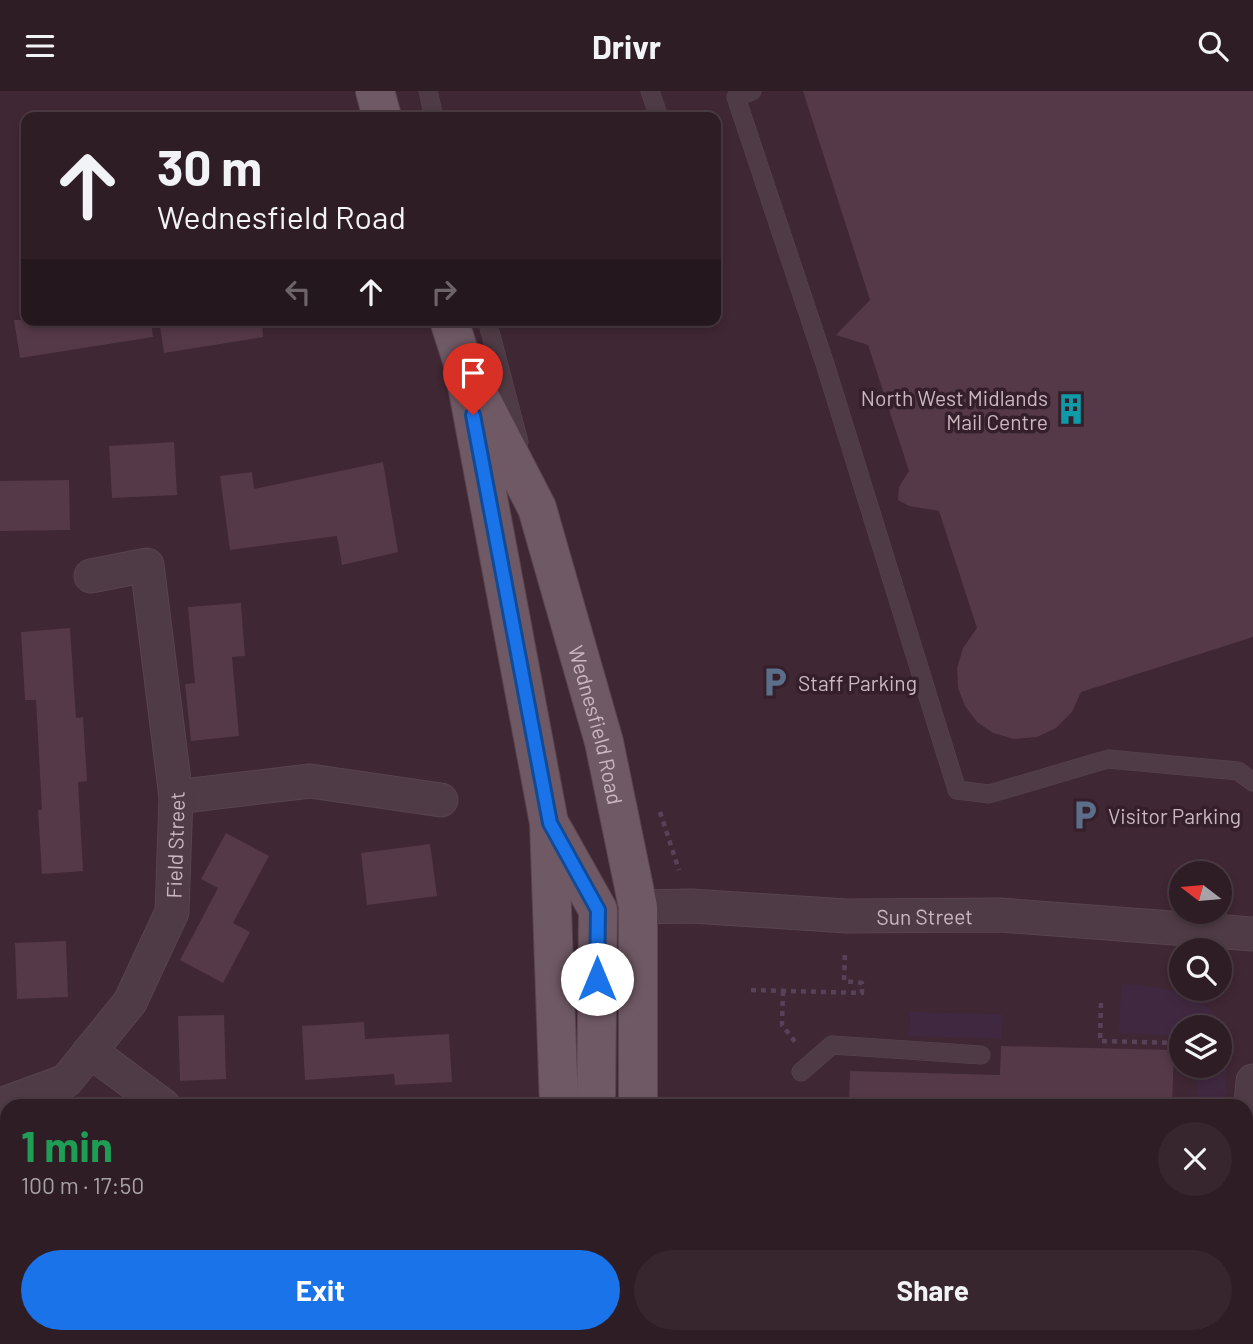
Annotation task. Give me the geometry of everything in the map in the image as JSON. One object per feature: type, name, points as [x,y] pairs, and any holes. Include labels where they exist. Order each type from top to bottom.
[{"type":"main road","points":[[374,91],[380,112]]},
{"type":"main road","name":"Wednesfield Road","points":[[451,326],[463,364],[550,823],[559,1099]]},
{"type":"main road","name":"Wednesfield Road","points":[[463,364],[537,508],[604,741],[638,907],[638,1099]]},
{"type":"main road","points":[[550,823],[598,910],[596,1099]]},
{"type":"main road","name":"Sun Street","points":[[598,910],[638,907]]},
{"type":"street","name":"Field Street","points":[[16,1099],[65,1081],[90,1051],[130,1002],[172,912],[176,797],[147,565],[90,576]]},
{"type":"street","points":[[176,797],[310,781],[441,800]]},
{"type":"street","name":"Sun Street","points":[[638,907],[691,907],[848,916],[1000,915],[1253,934]]},
{"type":"street","points":[[90,1051],[155,1099]]},
{"type":"street","points":[[1251,1099],[1253,1081]]},
{"type":"lane","points":[[428,91],[433,112]]},
{"type":"lane","points":[[650,91],[657,112]]},
{"type":"lane","points":[[752,91],[736,97],[825,364],[957,790],[989,795],[1108,759],[1238,771],[1253,782]]},
{"type":"lane","points":[[488,326],[537,508]]},
{"type":"lane","points":[[806,1067],[832,1045],[981,1055]]},
{"type":"path","points":[[751,990],[862,993],[862,983],[844,981],[848,916]]},
{"type":"path","points":[[783,991],[782,1025],[806,1067]]},
{"type":"path","points":[[1101,1003],[1100,1041],[1169,1043]]},
{"type":"shaded area","points":[[1121,984],[1169,990],[1169,1001],[1198,1001],[1215,1015],[1169,1015],[1169,1035],[1119,1033]]},
{"type":"shaded area","points":[[910,1012],[1003,1014],[1001,1039],[909,1036]]},
{"type":"shaded area","points":[[1197,1078],[1226,1078],[1225,1099],[1196,1099]]},
{"type":"building","name":"North West Midlands Mail Centre","points":[[803,91],[1253,91],[1253,637],[1081,692],[1072,712],[1056,728],[1037,737],[1014,739],[993,733],[977,722],[965,706],[958,688],[957,668],[963,648],[977,628],[939,511],[909,506],[898,500],[899,487],[909,471],[868,345],[836,335],[870,300]]},
{"type":"building","points":[[14,320],[21,320],[21,326],[152,326],[153,337],[20,358]]},
{"type":"building","points":[[160,326],[262,326],[263,337],[164,353]]},
{"type":"building","points":[[174,442],[177,495],[112,498],[109,446]]},
{"type":"building","points":[[383,462],[398,552],[342,565],[337,536],[230,550],[220,476],[252,472],[254,489]]},
{"type":"building","points":[[69,480],[70,530],[0,531],[0,481]]},
{"type":"building","points":[[241,603],[245,656],[232,657],[239,736],[191,741],[185,684],[195,683],[188,607]]},
{"type":"building","points":[[70,628],[76,718],[83,717],[87,781],[78,782],[83,871],[42,874],[38,810],[42,810],[36,700],[25,700],[21,632]]},
{"type":"building","points":[[226,833],[269,856],[233,923],[250,932],[223,983],[180,960],[218,888],[201,879]]},
{"type":"building","points":[[430,844],[437,896],[367,905],[361,853]]},
{"type":"building","points":[[66,941],[68,997],[17,999],[15,943]]},
{"type":"building","points":[[224,1015],[226,1079],[180,1081],[178,1016]]},
{"type":"building","points":[[364,1022],[365,1039],[449,1034],[452,1082],[395,1085],[394,1074],[305,1080],[302,1026]]},
{"type":"building","points":[[1001,1046],[1169,1050],[1169,1078],[1173,1078],[1172,1099],[849,1099],[850,1071],[1000,1075]]},
{"type":"place","name":"North West Midlands Mail Centre","points":[[1071,409]]},
{"type":"place","name":"Staff Parking","points":[[775,682]]},
{"type":"place","name":"Visitor Parking","points":[[1085,815]]},
{"type":"route","points":[[473,415],[550,823],[598,910],[597,979]]}]
